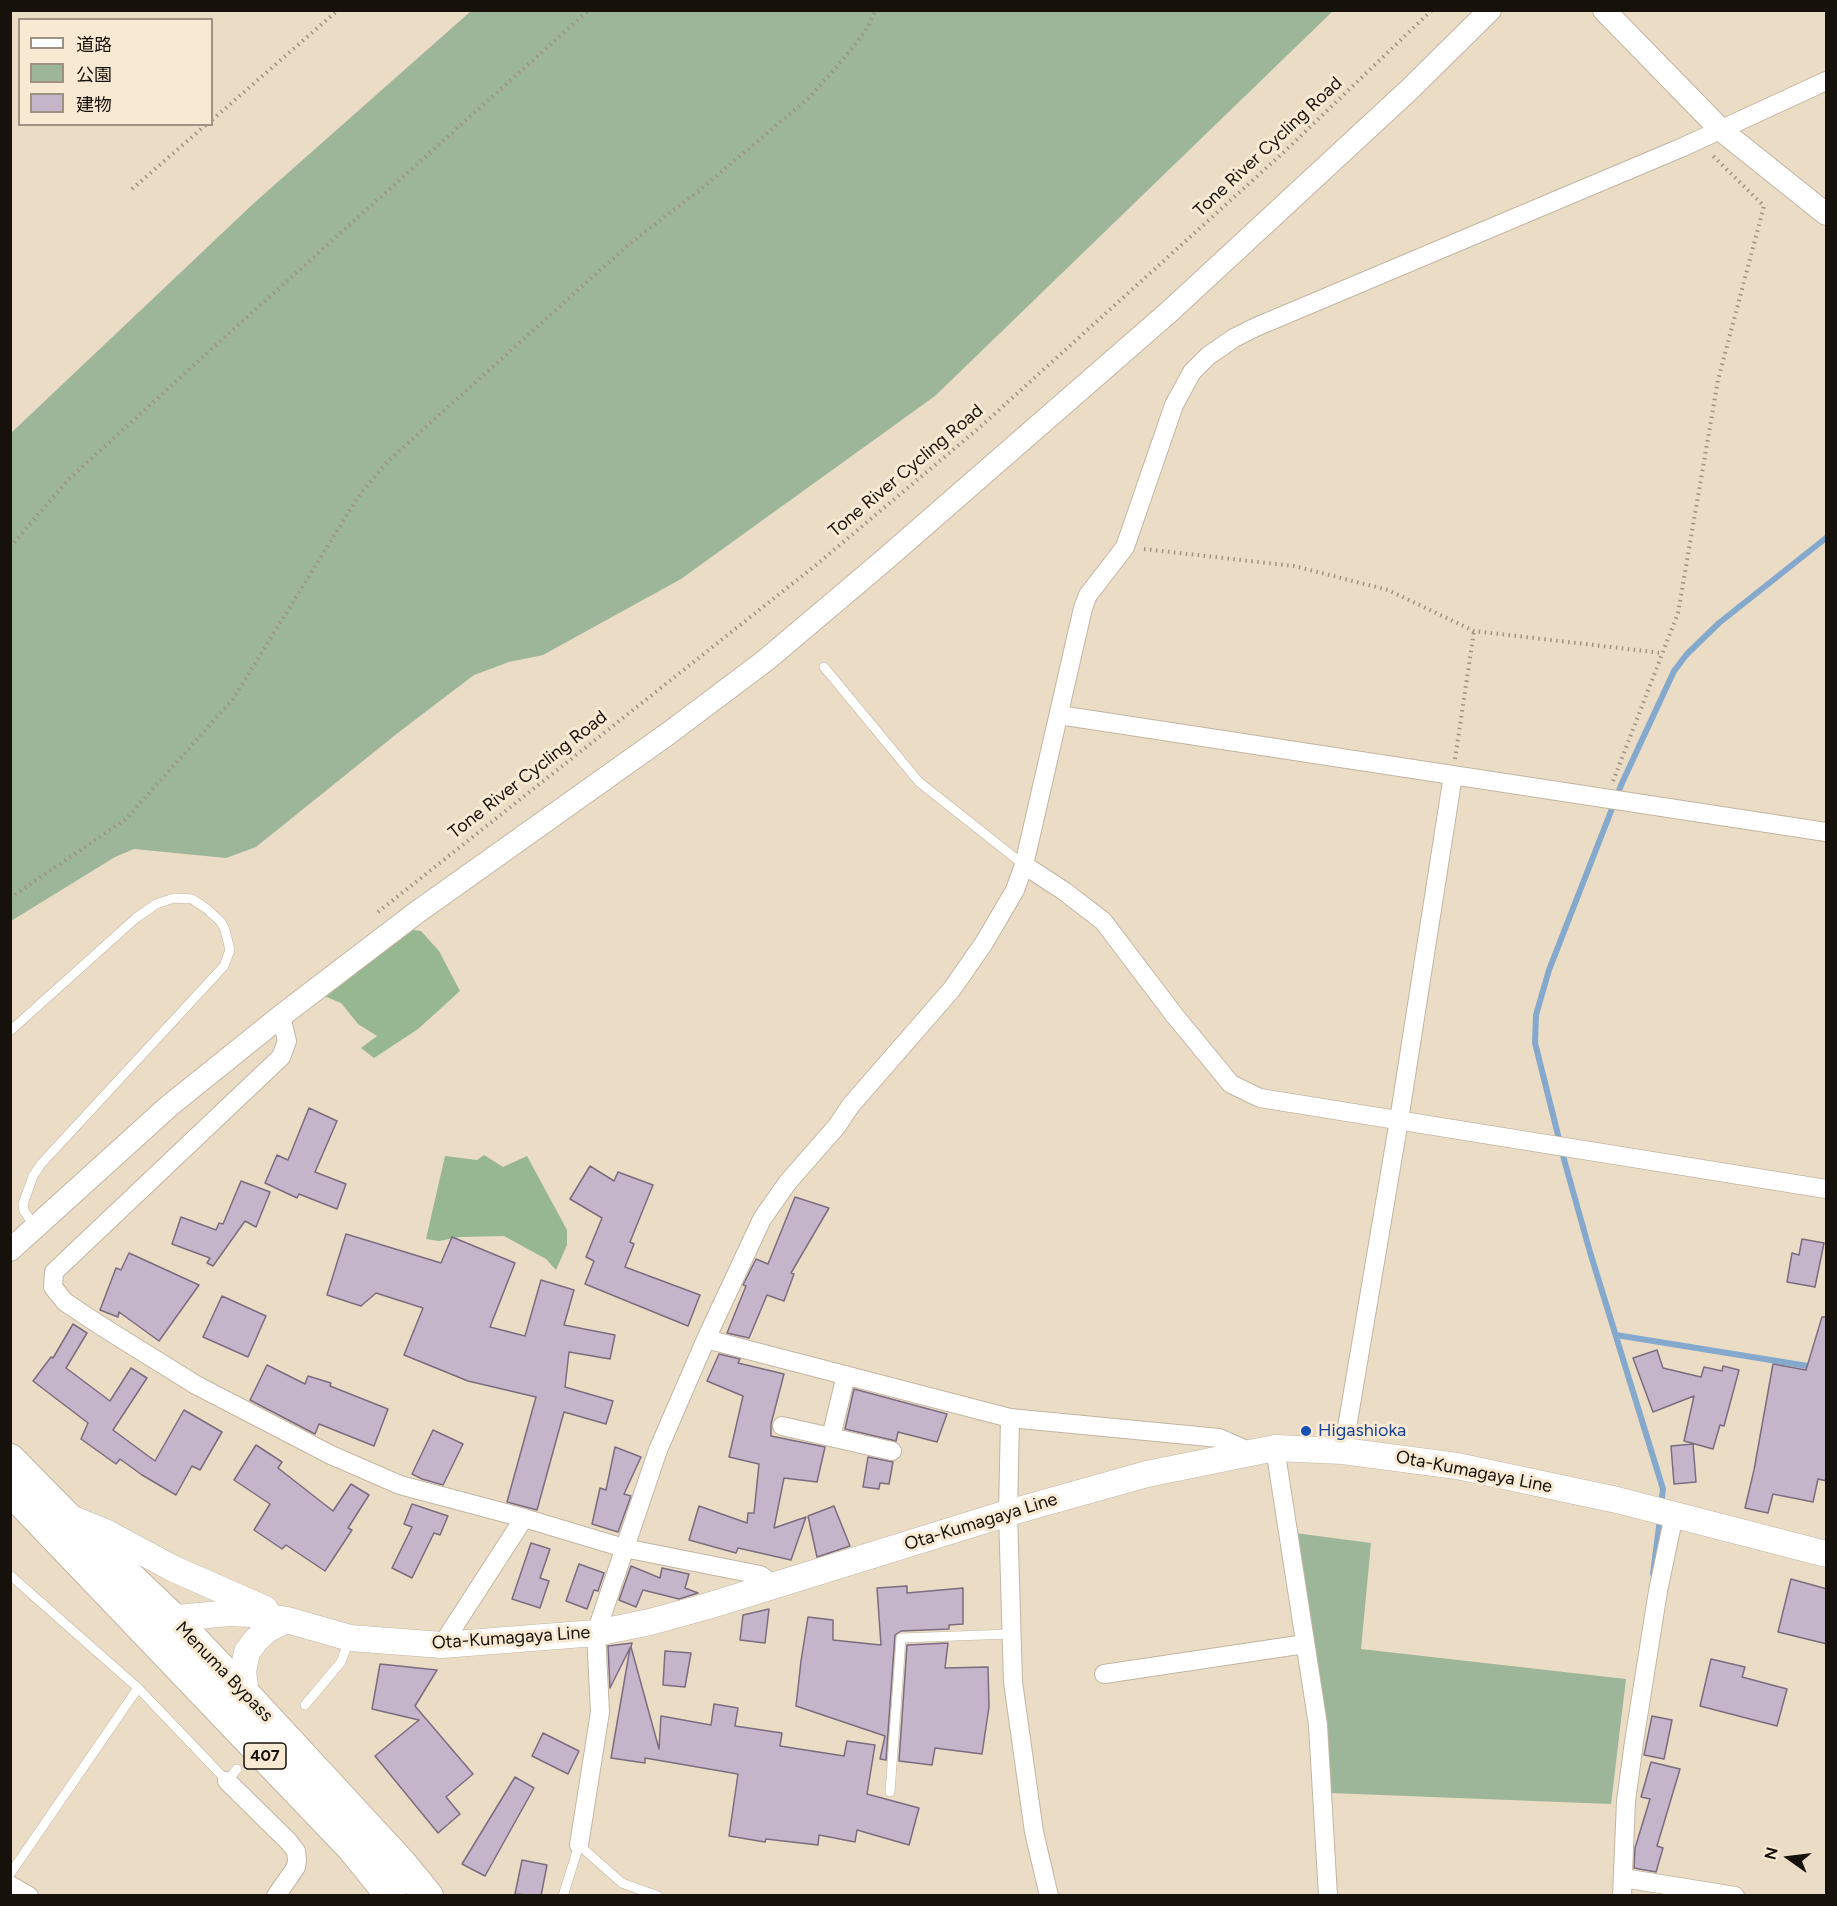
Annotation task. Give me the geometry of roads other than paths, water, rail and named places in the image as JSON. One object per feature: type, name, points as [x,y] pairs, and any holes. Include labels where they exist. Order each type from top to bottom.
[{"type":"highway","name":"Menuma Bypass","points":[[10,1459],[174,1619],[401,1863],[428,1896]]},
{"type":"highway","name":"Menuma Bypass","points":[[10,1490],[353,1849],[391,1896]]},
{"type":"main road","name":"Ota-Kumagaya Line","points":[[135,1620],[174,1619],[229,1613],[250,1614],[287,1620],[350,1638],[442,1645],[596,1633],[650,1622],[776,1586],[1008,1513],[1147,1473],[1264,1450],[1343,1451],[1457,1466],[1617,1500],[1827,1554]]},
{"type":"main road","points":[[68,1518],[87,1524],[174,1569],[287,1620]]},
{"type":"main road","points":[[246,1695],[243,1671],[247,1652],[268,1629],[287,1620]]},
{"type":"street","points":[[10,1250],[169,1106],[281,1016],[416,913],[669,733],[766,660],[1169,312],[1410,89],[1490,10]]},
{"type":"street","points":[[1604,10],[1721,130],[1827,214]]},
{"type":"street","points":[[579,1845],[600,1712],[596,1633],[658,1450],[706,1339],[762,1219],[788,1182],[837,1126],[851,1105],[952,989],[1015,890],[1024,865],[1083,608],[1088,595],[1125,547],[1174,405],[1192,372],[1208,356],[1234,338],[1256,327],[1697,141],[1827,81]]},
{"type":"street","points":[[1059,716],[1827,832]]},
{"type":"street","points":[[1343,1451],[1399,1120],[1453,775]]},
{"type":"street","points":[[1024,865],[1064,891],[1103,921],[1231,1084],[1260,1098],[1827,1189]]},
{"type":"street","points":[[281,1016],[287,1041],[281,1057],[54,1272],[52,1287],[65,1302],[196,1384],[331,1455],[400,1485],[524,1518],[624,1548],[760,1575],[776,1586]]},
{"type":"street","points":[[706,1339],[1010,1418],[1219,1438],[1264,1450],[1305,1644],[1318,1725],[1328,1896]]},
{"type":"street","points":[[831,1437],[846,1375]]},
{"type":"street","points":[[1010,1418],[1008,1513],[1013,1682],[1034,1832],[1048,1896]]},
{"type":"street","points":[[782,1426],[892,1451]]},
{"type":"street","points":[[1674,1515],[1658,1591],[1634,1742],[1626,1801],[1622,1887],[1735,1896]]},
{"type":"street","points":[[442,1645],[524,1518]]},
{"type":"street","points":[[1104,1674],[1305,1644]]},
{"type":"street","points":[[232,1775],[296,1851],[296,1867],[276,1896]]},
{"type":"street","points":[[10,1885],[29,1896]]},
{"type":"lane","points":[[824,668],[919,782],[1024,865]]},
{"type":"lane","points":[[10,1031],[136,918],[156,904],[174,898],[192,899],[221,922],[225,930],[230,950],[224,966],[33,1176],[24,1211],[35,1227]]},
{"type":"lane","points":[[10,1575],[232,1775]]},
{"type":"lane","points":[[890,1792],[901,1638],[1010,1634]]},
{"type":"lane","points":[[305,1705],[341,1662],[350,1638]]},
{"type":"lane","points":[[10,1874],[138,1688]]},
{"type":"lane","points":[[563,1896],[579,1845],[622,1883],[658,1896]]},
{"type":"waterway","points":[[1661,1505],[1663,1489],[1565,1163],[1535,1043],[1536,1015],[1549,970],[1622,783],[1674,671],[1687,654],[1719,623],[1826,538]]},
{"type":"waterway","points":[[1616,1335],[1814,1367]]},
{"type":"waterway","points":[[1653,1574],[1660,1519]]},
{"type":"place","name":"Higashioka","points":[[1306,1431]]}]
